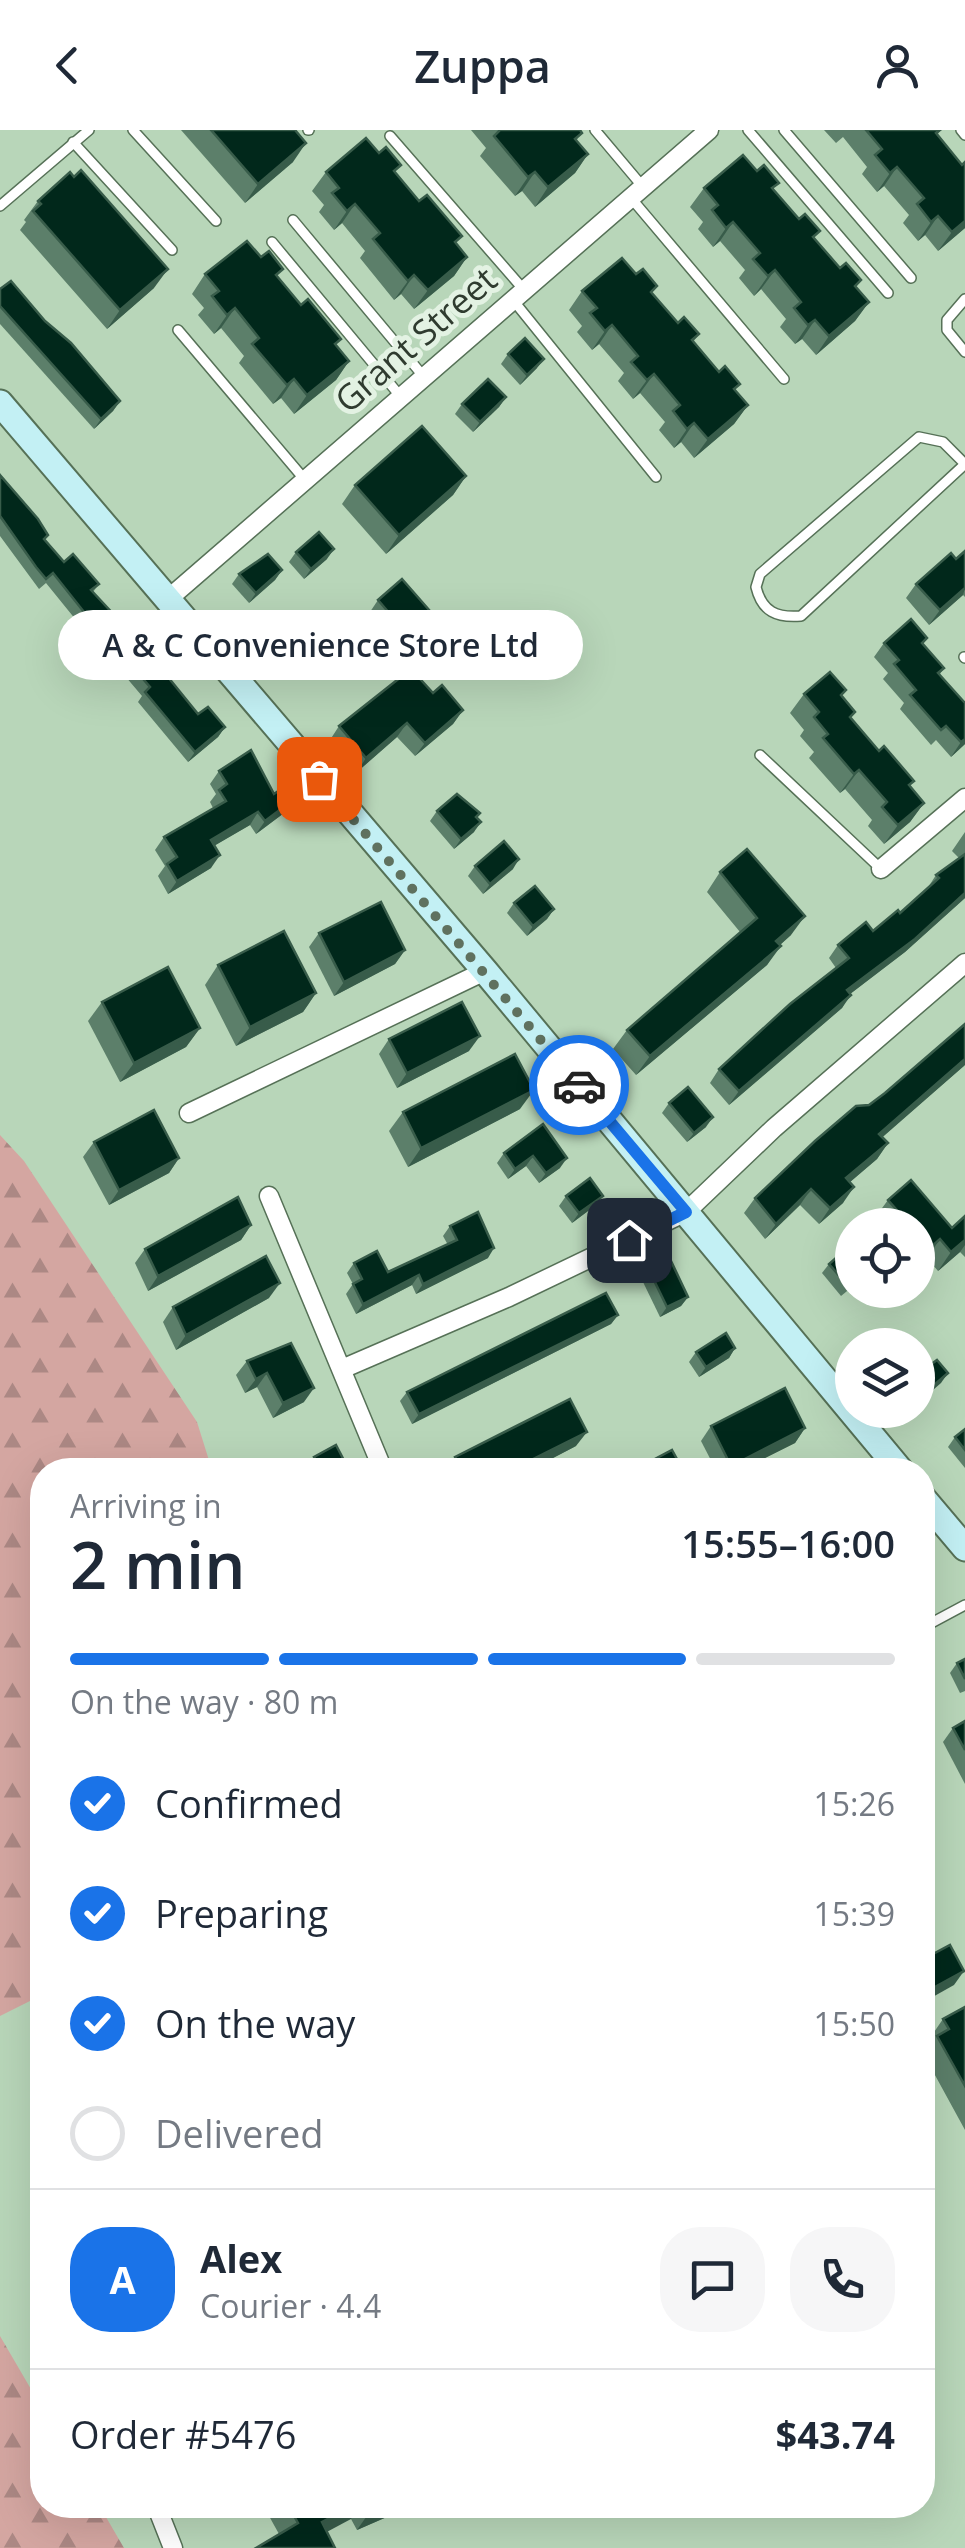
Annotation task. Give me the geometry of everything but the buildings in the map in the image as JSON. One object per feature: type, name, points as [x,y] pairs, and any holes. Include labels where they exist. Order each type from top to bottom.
[{"type":"main road","points":[[0,402],[485,970],[890,1458]]},
{"type":"main road","points":[[935,1528],[965,1548]]},
{"type":"street","name":"Grant Street","points":[[166,600],[709,130]]},
{"type":"street","points":[[881,869],[965,798]]},
{"type":"street","points":[[342,1370],[509,1298],[686,1212],[774,1128],[965,962]]},
{"type":"street","points":[[189,1113],[485,970]]},
{"type":"street","points":[[269,1196],[378,1458]]},
{"type":"street","points":[[160,2518],[170,2546]]},
{"type":"lane","points":[[0,206],[88,130]]},
{"type":"lane","points":[[133,130],[216,221]]},
{"type":"lane","points":[[595,130],[637,192],[784,379]]},
{"type":"lane","points":[[748,130],[888,293]]},
{"type":"lane","points":[[784,130],[912,278]]},
{"type":"lane","points":[[390,136],[518,295],[656,477]]},
{"type":"lane","points":[[73,142],[172,250]]},
{"type":"lane","points":[[293,220],[424,376]]},
{"type":"lane","points":[[272,242],[401,397]]},
{"type":"lane","points":[[965,299],[947,320],[947,330],[965,352]]},
{"type":"lane","points":[[178,330],[305,480]]},
{"type":"lane","points":[[934,438],[965,464],[801,616],[782,618],[760,600],[756,587],[760,574],[910,442],[934,438]]},
{"type":"lane","points":[[760,755],[881,869]]},
{"type":"lane","points":[[935,1621],[965,1605]]},
{"type":"green space","points":[[0,1135],[24,1161],[197,1422],[208,1458],[30,1458],[30,2001],[0,2016]]},
{"type":"green space","points":[[0,2336],[30,2387],[30,2518],[107,2518],[124,2548],[0,2548]]},
{"type":"way so far","points":[[319,779],[579,1085]]},
{"type":"place","name":"A & C Convenience Store Ltd","points":[[319,779]]},
{"type":"route","points":[[579,1085],[686,1212],[629,1240]]}]
